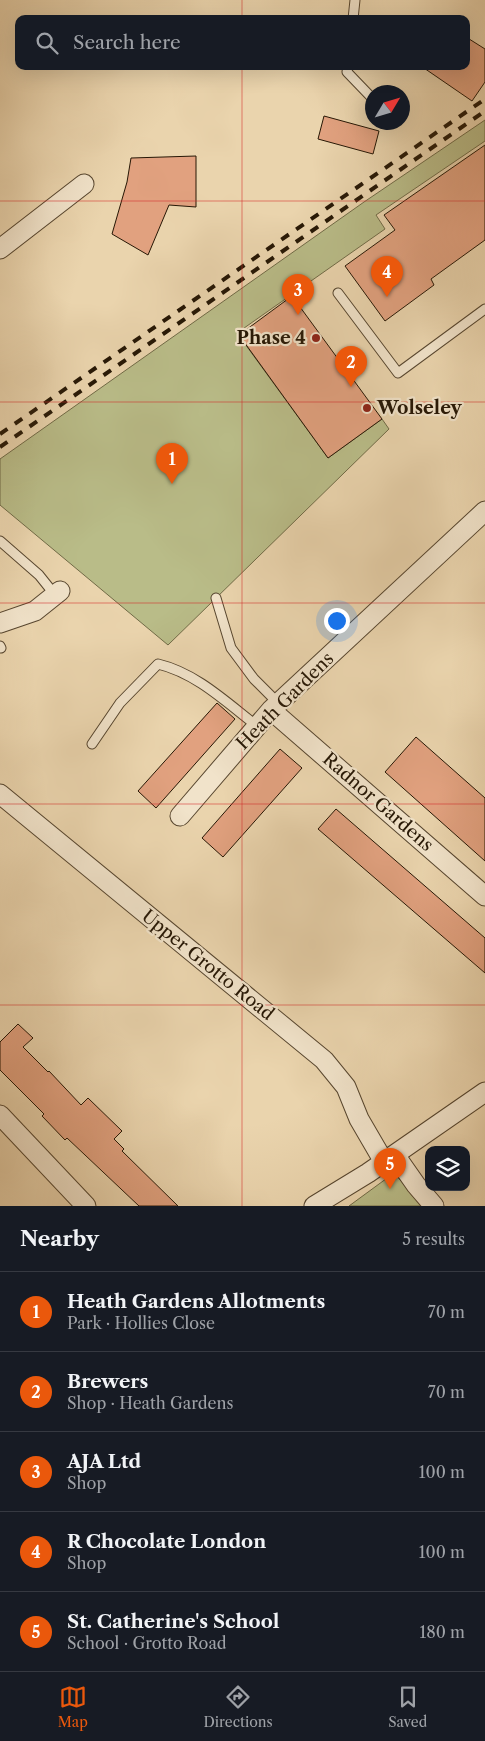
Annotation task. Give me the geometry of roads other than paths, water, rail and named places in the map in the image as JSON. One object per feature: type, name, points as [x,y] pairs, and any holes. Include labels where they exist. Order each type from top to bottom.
[{"type":"street","points":[[0,249],[84,184]]},
{"type":"street","name":"Heath Gardens","points":[[180,816],[274,706],[485,511]]},
{"type":"street","points":[[0,623],[35,611],[57,593]]},
{"type":"street","name":"Radnor Gardens","points":[[274,706],[485,896]]},
{"type":"street","name":"Upper Grotto Road","points":[[0,794],[324,1060],[346,1087],[359,1119],[390,1158],[434,1206]]},
{"type":"street","points":[[314,1206],[390,1158],[485,1092]]},
{"type":"street","points":[[0,1115],[86,1206]]},
{"type":"lane","points":[[353,15],[355,0]]},
{"type":"lane","points":[[347,70],[347,72],[365,91]]},
{"type":"lane","points":[[338,293],[398,372],[485,309]]},
{"type":"lane","points":[[0,541],[57,593]]},
{"type":"lane","points":[[216,598],[231,648],[274,706]]},
{"type":"lane","points":[[92,744],[120,703],[158,664],[175,668],[192,677],[257,726]]},
{"type":"railway","points":[[0,434],[485,99]]},
{"type":"railway","points":[[0,447],[485,111]]},
{"type":"place","name":"R Chocolate London","points":[[387,297]]},
{"type":"place","name":"AJA Ltd","points":[[298,315]]},
{"type":"place","name":"Phase 4","points":[[316,338]]},
{"type":"place","name":"Brewers","points":[[351,387]]},
{"type":"place","name":"Wolseley","points":[[367,408]]},
{"type":"place","name":"Heath Gardens Allotments","points":[[172,484]]},
{"type":"place","name":"St. Catherine's School","points":[[390,1189]]}]
